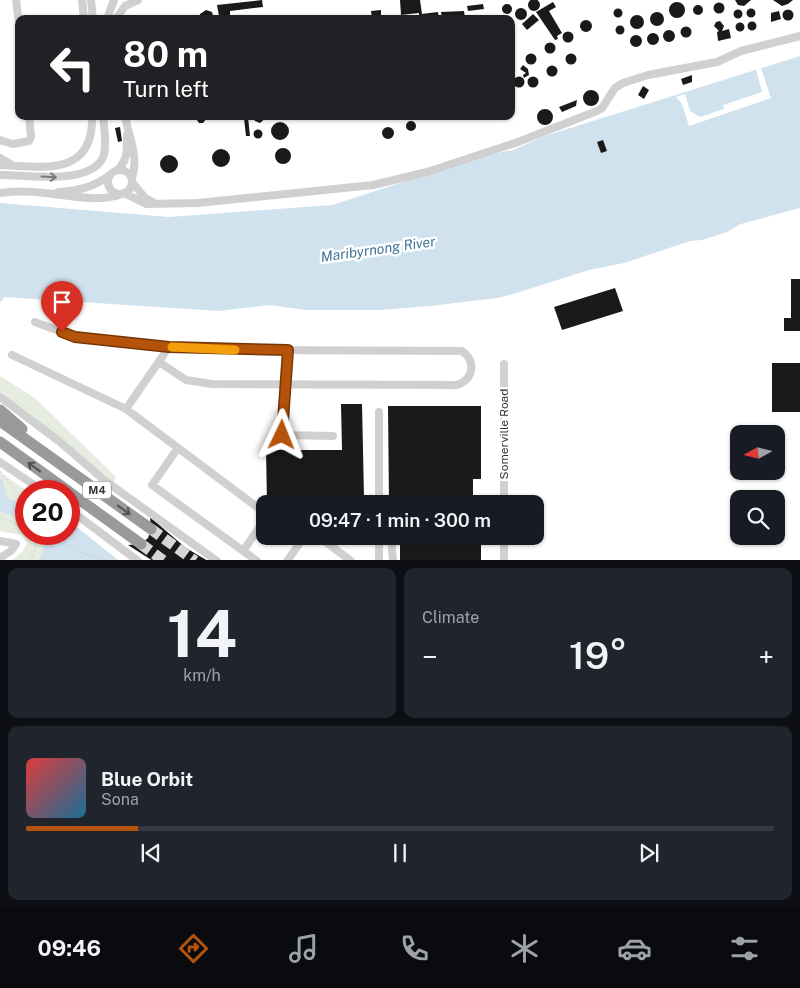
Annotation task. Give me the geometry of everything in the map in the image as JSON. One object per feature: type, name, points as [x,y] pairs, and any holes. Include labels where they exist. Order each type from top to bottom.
[{"type":"highway","points":[[0,410],[26,432],[42,450]]},
{"type":"highway","name":"M4","points":[[0,422],[42,450],[151,530]]},
{"type":"highway","name":"M4","points":[[0,442],[52,480]]},
{"type":"highway","name":"M4","points":[[80,501],[141,544]]},
{"type":"street","points":[[16,0],[18,15]]},
{"type":"street","points":[[82,0],[84,15]]},
{"type":"street","points":[[91,0],[93,15]]},
{"type":"street","points":[[108,15],[114,0]]},
{"type":"street","points":[[119,15],[125,6],[138,0]]},
{"type":"street","points":[[113,173],[108,183],[112,190],[123,193],[138,202],[154,203],[217,202],[357,187],[393,180],[518,142],[597,111],[602,108],[616,88],[623,83],[718,62],[741,51],[800,36]]},
{"type":"street","points":[[0,140],[13,144],[29,141],[31,137],[29,120]]},
{"type":"street","points":[[0,163],[14,166],[52,167],[72,162],[87,148],[91,139],[92,120]]},
{"type":"street","points":[[0,175],[62,178],[92,167],[99,163],[104,154],[103,120]]},
{"type":"street","points":[[0,188],[6,191],[46,193],[76,198],[109,197],[123,193],[130,189],[134,154],[126,120]]},
{"type":"street","points":[[46,193],[81,190],[100,182],[123,165],[126,158],[127,128]]},
{"type":"street","points":[[113,173],[126,171],[145,198],[154,203]]},
{"type":"street","points":[[35,322],[75,337],[169,347],[462,351],[469,356],[472,367],[470,375],[465,382],[457,385],[212,384],[186,380],[159,362]]},
{"type":"street","points":[[126,409],[169,347]]},
{"type":"street","points":[[288,350],[287,383],[282,409],[282,435],[333,436]]},
{"type":"street","points":[[12,355],[126,409],[256,506]]},
{"type":"street","name":"Somerville Road","points":[[504,364],[504,495]]},
{"type":"street","points":[[0,398],[26,432]]},
{"type":"street","points":[[0,398],[60,442],[104,480],[217,560]]},
{"type":"street","points":[[379,412],[379,495]]},
{"type":"street","points":[[178,448],[152,485],[256,560]]},
{"type":"street","points":[[0,462],[27,480]]},
{"type":"street","points":[[80,517],[138,560]]},
{"type":"street","points":[[243,551],[256,532]]},
{"type":"street","points":[[0,541],[16,544],[11,551],[0,558]]},
{"type":"street","points":[[288,560],[299,545]]},
{"type":"street","points":[[330,545],[351,560]]},
{"type":"street","points":[[379,545],[379,560]]},
{"type":"street","points":[[392,545],[393,560]]},
{"type":"street","points":[[504,545],[504,560]]},
{"type":"path","points":[[770,95],[777,94]]},
{"type":"path","points":[[0,472],[15,490]]},
{"type":"path","points":[[0,518],[15,523]]},
{"type":"path","points":[[29,560],[35,552],[36,545]]},
{"type":"path","points":[[70,545],[85,554],[110,560]]},
{"type":"shaded area","points":[[0,376],[35,398],[116,477],[113,483],[0,392]]},
{"type":"shaded area","points":[[0,472],[15,483],[15,534],[0,531]]},
{"type":"shaded area","points":[[80,530],[118,560],[12,560],[23,551],[26,545],[80,545]]},
{"type":"water","name":"Maribyrnong River","points":[[800,56],[800,208],[741,224],[727,232],[702,240],[690,241],[624,263],[589,270],[497,298],[430,306],[380,310],[306,310],[269,305],[219,311],[4,297],[0,303],[0,203],[169,217],[332,205],[487,155],[513,150],[545,136]]},
{"type":"water","points":[[2,478],[8,499],[15,501],[15,516],[0,512],[0,479]]},
{"type":"water","points":[[80,530],[118,560],[39,560],[43,545],[80,545]]},
{"type":"pier","points":[[761,68],[771,98],[689,126],[682,104],[676,97],[685,94],[690,111],[700,117],[724,109],[723,105],[762,92],[756,70]]},
{"type":"building","points":[[534,-1],[540,5],[534,11],[528,5]]},
{"type":"building","points":[[262,0],[263,7],[230,11],[230,15],[219,15],[217,5]]},
{"type":"building","points":[[400,0],[420,0],[422,14],[438,12],[438,15],[419,15],[419,13],[401,15]]},
{"type":"building","points":[[735,0],[751,0],[744,6],[738,5]]},
{"type":"building","points":[[773,0],[793,0],[782,6]]},
{"type":"building","points":[[553,2],[556,7],[549,11],[562,33],[555,40],[536,12]]},
{"type":"building","points":[[677,2],[683,4],[685,10],[683,16],[677,18],[671,16],[669,10],[671,4]]},
{"type":"building","points":[[717,3],[721,3],[724,8],[723,12],[717,13],[714,10],[714,6]]},
{"type":"building","points":[[483,4],[484,9],[468,11],[467,6]]},
{"type":"building","points":[[505,4],[509,4],[512,9],[511,13],[505,14],[502,11],[502,7]]},
{"type":"building","points":[[696,5],[700,5],[703,10],[702,14],[696,15],[693,12],[693,8]]},
{"type":"building","points":[[519,8],[523,8],[527,14],[523,20],[519,20],[515,16],[515,12]]},
{"type":"building","points":[[618,8],[623,13],[618,18],[613,13]]},
{"type":"building","points":[[738,9],[743,14],[738,19],[733,14]]},
{"type":"building","points":[[751,9],[755,13],[751,17],[747,13]]},
{"type":"building","points":[[788,9],[794,15],[788,21],[782,15]]},
{"type":"building","points":[[206,10],[212,12],[213,15],[200,15]]},
{"type":"building","points":[[381,10],[381,15],[372,15],[371,11]]},
{"type":"building","points":[[464,11],[464,15],[441,15],[441,12]]},
{"type":"building","points":[[779,11],[781,19],[771,22],[771,13]]},
{"type":"building","points":[[654,12],[660,12],[664,19],[660,26],[654,26],[650,22],[650,16]]},
{"type":"building","points":[[533,14],[539,20],[527,30],[522,24]]},
{"type":"building","points":[[634,15],[640,15],[644,22],[640,29],[634,29],[630,25],[630,19]]},
{"type":"building","points":[[584,20],[588,20],[592,26],[588,32],[584,32],[580,28],[580,24]]},
{"type":"building","points":[[720,21],[724,26],[722,31],[729,29],[731,38],[718,41],[717,32],[719,31],[714,26],[716,22]]},
{"type":"building","points":[[752,22],[756,26],[752,30],[748,26]]},
{"type":"building","points":[[740,23],[744,27],[740,31],[736,27]]},
{"type":"building","points":[[620,25],[625,30],[620,35],[615,30]]},
{"type":"building","points":[[684,27],[688,27],[691,32],[690,36],[684,37],[681,34],[681,30]]},
{"type":"building","points":[[669,30],[675,36],[669,42],[663,36]]},
{"type":"building","points":[[568,31],[574,37],[568,43],[562,37]]},
{"type":"building","points":[[651,33],[655,33],[659,39],[655,45],[651,45],[647,41],[647,37]]},
{"type":"building","points":[[634,35],[638,35],[642,41],[638,47],[634,47],[630,43],[630,39]]},
{"type":"building","points":[[550,42],[556,48],[550,54],[544,48]]},
{"type":"building","points":[[571,53],[577,59],[571,65],[565,59]]},
{"type":"building","points":[[529,54],[533,54],[536,59],[535,63],[529,64],[526,61],[526,57]]},
{"type":"building","points":[[523,65],[528,69],[529,75],[524,78],[523,75],[526,73],[520,69]]},
{"type":"building","points":[[552,65],[558,71],[552,77],[546,71]]},
{"type":"building","points":[[692,75],[692,82],[683,85],[681,79]]},
{"type":"building","points":[[519,76],[524,80],[523,86],[519,88],[515,86],[515,78]]},
{"type":"building","points":[[533,76],[539,82],[533,88],[527,82]]},
{"type":"building","points":[[643,86],[649,90],[644,99],[638,95]]},
{"type":"building","points":[[588,90],[594,90],[599,95],[597,104],[588,106],[583,101],[583,95]]},
{"type":"building","points":[[577,100],[576,106],[562,112],[559,107]]},
{"type":"building","points":[[542,109],[548,109],[553,114],[551,123],[542,125],[537,120],[537,114]]},
{"type":"building","points":[[197,120],[205,120],[203,123],[199,123]]},
{"type":"building","points":[[244,120],[248,120],[250,136],[246,136]]},
{"type":"building","points":[[411,121],[416,126],[411,131],[406,126]]},
{"type":"building","points":[[280,122],[286,125],[289,131],[286,137],[280,140],[274,137],[271,131],[274,125]]},
{"type":"building","points":[[120,127],[122,141],[118,142],[115,128]]},
{"type":"building","points":[[390,127],[393,128],[393,138],[386,139],[383,138],[382,131],[383,128]]},
{"type":"building","points":[[258,129],[263,134],[258,139],[253,134]]},
{"type":"building","points":[[603,140],[607,151],[601,153],[597,142]]},
{"type":"building","points":[[283,148],[289,150],[291,156],[289,162],[283,164],[277,162],[275,156],[277,150]]},
{"type":"building","points":[[221,149],[227,152],[230,158],[227,164],[221,167],[215,164],[212,158],[215,152]]},
{"type":"building","points":[[169,155],[175,158],[178,164],[175,170],[169,173],[163,170],[160,164],[163,158]]},
{"type":"building","points":[[791,279],[800,279],[800,331],[784,331],[784,318],[791,318]]},
{"type":"building","points":[[615,288],[623,311],[562,330],[554,307]]},
{"type":"building","points":[[772,363],[800,363],[800,412],[772,412]]},
{"type":"building","points":[[341,404],[362,404],[364,495],[267,495],[266,450],[342,450]]},
{"type":"building","points":[[388,406],[481,406],[481,479],[473,479],[473,495],[389,495]]},
{"type":"building","points":[[150,517],[186,548],[206,560],[151,560],[128,545],[141,544],[148,538],[151,529]]},
{"type":"building","points":[[400,545],[481,545],[481,560],[400,560]]},
{"type":"tunnel","points":[[151,529],[194,560]]},
{"type":"tunnel","points":[[141,544],[163,560]]},
{"type":"slow traffic","points":[[172,347],[235,350]]},
{"type":"route","points":[[62,332],[75,337],[169,347],[225,350],[288,350],[287,383],[282,409],[282,435]]}]
